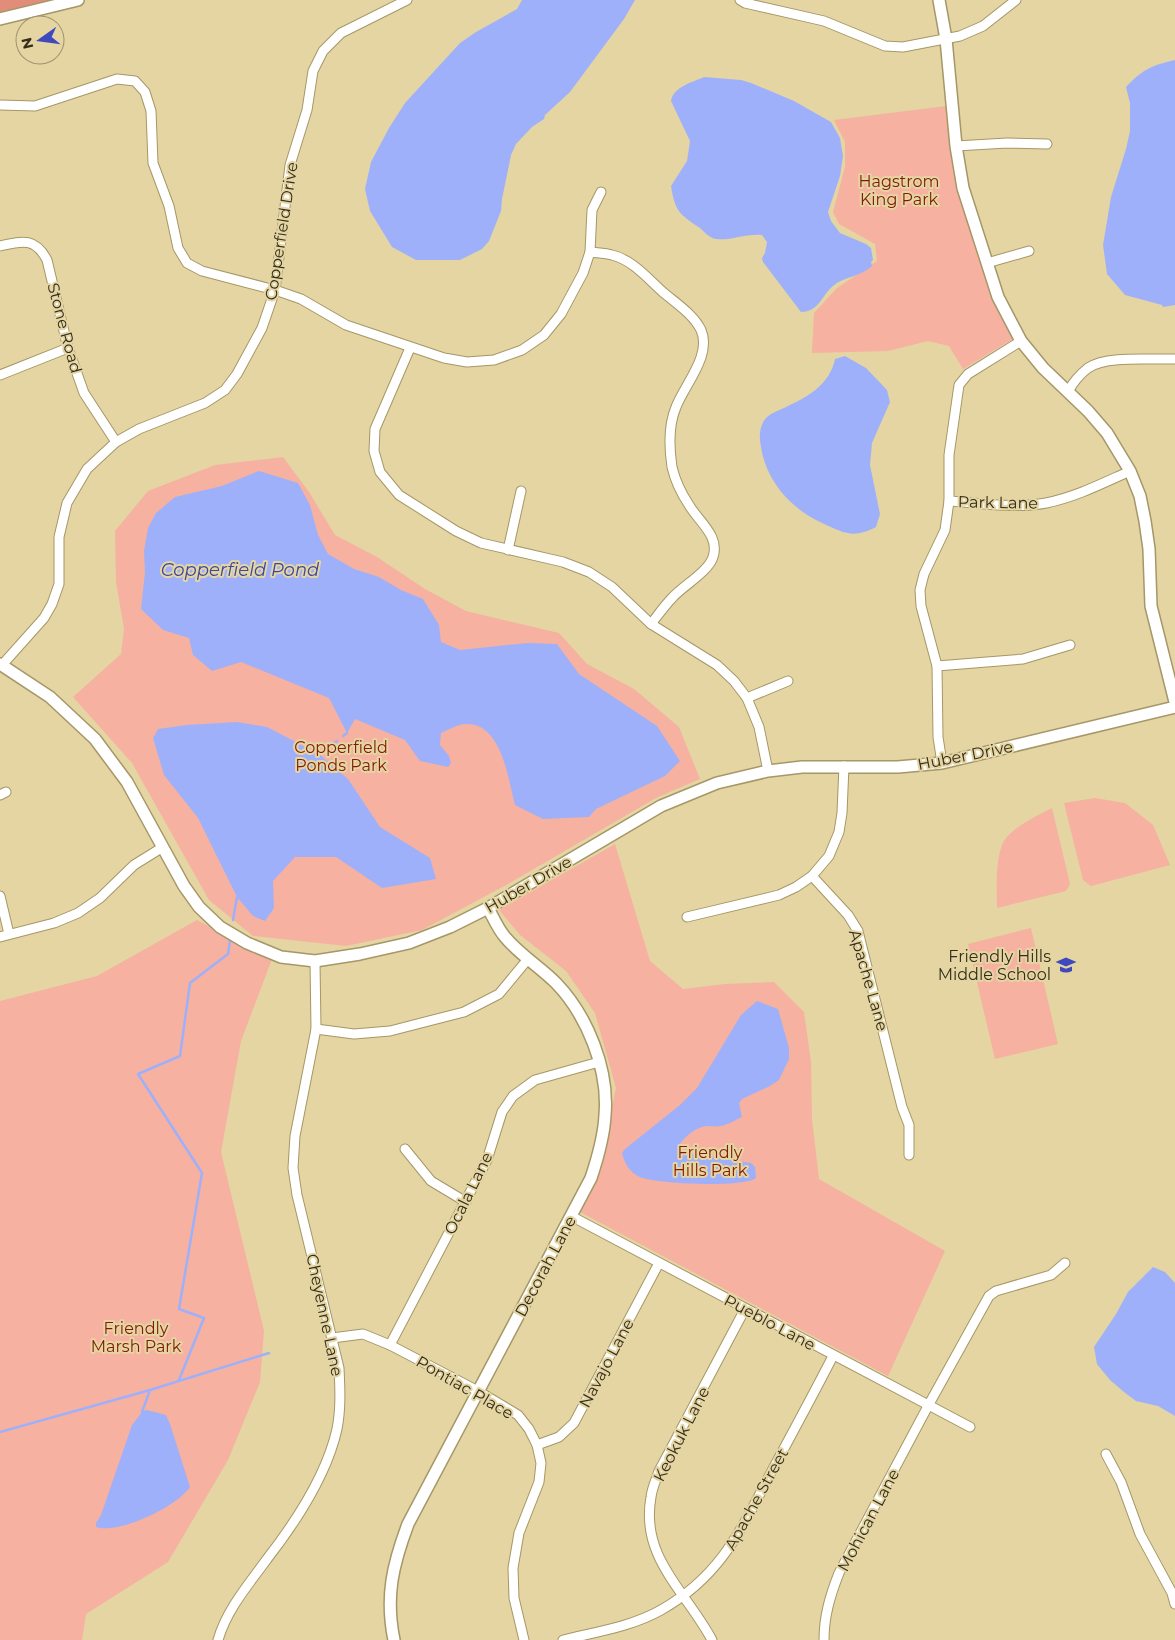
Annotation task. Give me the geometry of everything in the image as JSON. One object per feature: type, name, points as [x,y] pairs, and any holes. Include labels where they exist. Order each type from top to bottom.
[{"type":"street","points":[[0,19],[78,0]]},
{"type":"street","name":"Copperfield Drive","points":[[1,665],[44,618],[52,604],[59,584],[59,537],[67,503],[86,469],[116,442],[139,429],[205,403],[225,390],[237,374],[262,328],[275,290],[290,165],[307,110],[313,71],[323,50],[341,33],[406,0]]},
{"type":"street","points":[[740,0],[745,3],[824,20],[885,46],[903,47],[960,36],[983,26],[1016,0]]},
{"type":"street","points":[[939,0],[946,39],[956,146],[963,188],[998,297],[1021,341],[1043,368],[1088,411],[1107,433],[1130,472],[1140,496],[1146,521],[1152,606],[1175,702]]},
{"type":"street","points":[[0,105],[35,106],[117,79],[134,81],[145,92],[151,111],[153,163],[169,206],[178,248],[188,263],[202,271],[275,290],[301,299],[346,325],[410,348],[444,358],[467,362],[494,360],[522,350],[544,335],[562,314],[584,273],[590,252],[592,210],[601,192]]},
{"type":"street","points":[[956,146],[1007,143],[1047,144]]},
{"type":"street","name":"Stone Road","points":[[0,246],[23,241],[34,244],[42,251],[47,260],[68,348],[84,393],[116,442]]},
{"type":"street","points":[[987,263],[1029,251]]},
{"type":"street","points":[[590,252],[613,255],[632,264],[693,319],[701,330],[704,343],[703,354],[676,407],[670,428],[669,449],[679,488],[690,507],[711,534],[715,550],[713,560],[673,597],[651,624]]},
{"type":"street","points":[[942,763],[938,737],[937,666],[921,606],[920,590],[924,574],[945,530],[949,501],[949,456],[959,384],[968,374],[1021,341]]},
{"type":"street","points":[[0,375],[68,348]]},
{"type":"street","points":[[410,348],[375,429],[374,451],[380,472],[399,495],[456,531],[482,543],[563,562],[589,572],[612,587],[651,624],[717,665],[734,681],[747,698],[760,728],[768,771]]},
{"type":"street","points":[[1068,392],[1076,378],[1089,367],[1106,360],[1175,359]]},
{"type":"street","name":"Park Lane","points":[[949,501],[1016,505],[1045,503],[1076,495],[1130,472]]},
{"type":"street","points":[[508,550],[521,491]]},
{"type":"street","points":[[937,666],[1023,659],[1070,645]]},
{"type":"street","name":"Huber Drive","points":[[1,665],[50,697],[95,738],[127,782],[184,886],[199,907],[220,926],[247,943],[281,957],[315,961],[360,954],[409,943],[450,927],[488,908],[661,806],[716,784],[768,771],[802,767],[898,766],[942,763],[1175,707]]},
{"type":"street","points":[[747,698],[788,681]]},
{"type":"street","points":[[687,917],[779,895],[796,887],[812,876],[828,856],[839,832],[842,813],[844,766]]},
{"type":"street","points":[[0,896],[5,936],[54,923],[78,913],[100,898],[134,865],[164,847]]},
{"type":"street","name":"Apache Lane","points":[[812,876],[848,915],[858,931],[902,1107],[909,1125],[909,1155]]},
{"type":"street","name":"Decorah Lane","points":[[394,1640],[390,1613],[391,1584],[396,1556],[408,1524],[591,1178],[601,1148],[606,1113],[603,1079],[599,1062],[594,1045],[578,1011],[556,984],[504,937],[488,908]]},
{"type":"street","points":[[316,1030],[354,1034],[390,1031],[464,1012],[499,994],[528,959]]},
{"type":"street","name":"Cheyenne Lane","points":[[218,1640],[237,1599],[299,1514],[330,1455],[337,1428],[340,1396],[339,1368],[297,1195],[293,1168],[295,1136],[316,1030],[315,961]]},
{"type":"street","name":"Ocala Lane","points":[[390,1345],[487,1160],[502,1112],[513,1096],[535,1080],[599,1062]]},
{"type":"street","points":[[405,1149],[431,1181],[466,1202]]},
{"type":"street","name":"Pueblo Lane","points":[[571,1216],[970,1427]]},
{"type":"street","name":"Navajo Lane","points":[[537,1445],[559,1437],[574,1423],[659,1263]]},
{"type":"street","name":"Mohican Lane","points":[[824,1640],[824,1624],[829,1599],[839,1573],[989,1296],[996,1290],[1051,1274],[1065,1263]]},
{"type":"street","name":"Keokuk Lane","points":[[712,1640],[663,1568],[654,1547],[649,1522],[651,1496],[659,1472],[746,1309]]},
{"type":"street","name":"Pontiac Place","points":[[332,1338],[363,1334],[390,1345],[478,1391],[518,1415],[529,1429],[537,1445],[541,1463],[539,1482],[519,1533],[513,1568],[514,1598],[524,1640]]},
{"type":"street","name":"Apache Street","points":[[563,1640],[631,1623],[659,1611],[683,1596],[711,1572],[734,1543],[833,1356]]},
{"type":"street","points":[[1106,1454],[1121,1482],[1140,1534],[1172,1592],[1175,1604]]},
{"type":"green space","name":"Hagstrom King Park","points":[[946,106],[957,187],[989,291],[1013,339],[963,369],[949,346],[928,341],[888,351],[812,353],[814,313],[837,288],[877,261],[875,244],[839,224],[833,212],[845,167],[845,142],[834,120]]},
{"type":"green space","name":"Copperfield Ponds Park","points":[[283,457],[309,492],[335,535],[377,557],[425,589],[466,611],[559,633],[587,664],[634,689],[679,727],[700,779],[656,798],[508,884],[422,930],[346,946],[253,936],[209,900],[132,763],[73,697],[121,654],[124,629],[116,582],[115,531],[148,491],[215,465]]},
{"type":"green space","points":[[1095,798],[1125,803],[1153,825],[1170,865],[1091,886],[1083,880],[1064,803]]},
{"type":"green space","points":[[1052,808],[1070,884],[1066,891],[997,908],[998,860],[1005,839],[1016,829]]},
{"type":"green space","name":"Friendly Hills Park","points":[[615,844],[650,961],[683,989],[725,984],[774,982],[804,1012],[811,1062],[812,1119],[819,1179],[945,1251],[888,1376],[580,1212],[598,1174],[616,1088],[595,1013],[566,971],[520,935],[499,910]]},
{"type":"green space","name":"Friendly Marsh Park","points":[[197,920],[272,959],[241,1041],[221,1152],[264,1331],[260,1382],[228,1460],[168,1562],[86,1614],[82,1640],[0,1640],[0,1001],[97,976]]},
{"type":"green space","points":[[1031,928],[1058,1044],[995,1059],[968,944]]},
{"type":"shaded area","points":[[0,0],[55,0],[0,14]]},
{"type":"water","points":[[522,0],[635,0],[624,19],[570,92],[516,144],[511,155],[501,211],[489,241],[482,249],[460,260],[416,260],[392,247],[370,211],[365,189],[371,162],[405,103],[460,43],[517,9]]},
{"type":"water","points":[[1175,60],[1175,305],[1163,307],[1162,305],[1125,295],[1107,274],[1103,245],[1111,197],[1130,131],[1130,103],[1126,87],[1137,76],[1148,69]]},
{"type":"water","points":[[704,77],[741,80],[794,101],[831,122],[840,138],[843,156],[840,176],[828,212],[831,221],[840,233],[871,248],[873,260],[871,262],[872,266],[868,270],[842,280],[833,286],[812,309],[801,312],[763,262],[762,258],[767,242],[762,235],[727,239],[714,238],[707,235],[687,219],[676,207],[671,186],[687,161],[690,141],[671,101],[675,92],[679,89]]},
{"type":"water","points":[[845,356],[866,368],[887,390],[890,402],[872,443],[870,465],[880,514],[876,527],[855,534],[843,532],[822,523],[790,502],[768,471],[760,439],[761,428],[766,418],[817,389],[828,376],[835,359]]},
{"type":"water","name":"Copperfield Pond","points":[[259,471],[298,483],[310,505],[318,535],[328,554],[354,569],[379,577],[401,590],[423,599],[439,625],[441,642],[460,650],[528,643],[557,644],[579,674],[657,726],[680,761],[665,776],[596,809],[589,817],[543,819],[515,805],[501,754],[488,733],[478,726],[463,724],[441,733],[440,745],[449,756],[451,763],[448,767],[420,761],[405,740],[355,719],[347,733],[329,698],[241,662],[212,671],[193,655],[189,638],[163,630],[141,609],[145,572],[144,551],[148,528],[156,513],[175,497],[222,486]]},
{"type":"water","points":[[237,722],[267,727],[319,754],[348,779],[380,827],[430,858],[436,879],[382,888],[336,857],[295,857],[273,881],[274,908],[265,921],[253,916],[237,897],[198,818],[164,775],[153,738],[158,729]]},
{"type":"water","points":[[757,1001],[778,1009],[789,1048],[789,1059],[779,1080],[742,1099],[739,1103],[742,1117],[729,1124],[699,1128],[686,1137],[678,1148],[686,1153],[751,1163],[755,1167],[756,1178],[735,1183],[700,1184],[663,1182],[640,1177],[633,1173],[622,1153],[680,1105],[697,1088],[741,1015]]},
{"type":"water","points":[[1153,1267],[1165,1272],[1175,1283],[1175,1416],[1158,1406],[1136,1401],[1124,1392],[1110,1380],[1097,1364],[1094,1347],[1128,1292]]},
{"type":"water","points":[[147,1410],[166,1415],[190,1487],[173,1502],[147,1517],[118,1527],[96,1527],[132,1425],[143,1411]]},
{"type":"waterway","points":[[343,736],[347,733]]},
{"type":"waterway","points":[[319,754],[337,741]]},
{"type":"waterway","points":[[233,920],[237,897]]},
{"type":"waterway","points":[[179,1380],[204,1318],[179,1309],[202,1173],[138,1074],[180,1056],[190,983],[228,954],[230,941]]},
{"type":"waterway","points":[[0,1432],[150,1390],[269,1353]]},
{"type":"waterway","points":[[142,1412],[150,1390]]},
{"type":"place","name":"Friendly Hills Middle School","points":[[1066,965]]}]
